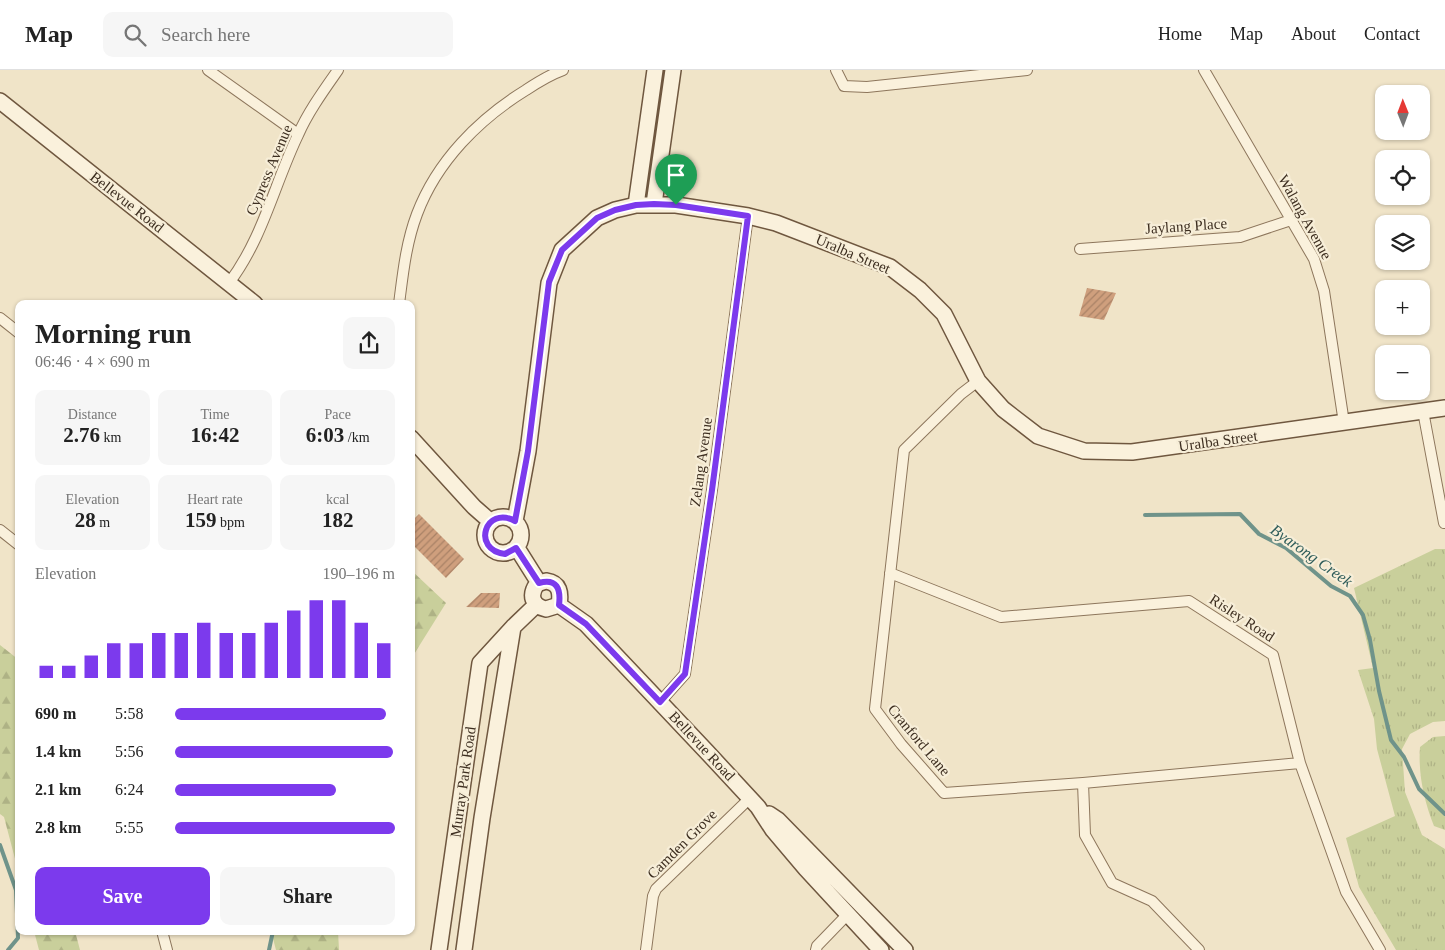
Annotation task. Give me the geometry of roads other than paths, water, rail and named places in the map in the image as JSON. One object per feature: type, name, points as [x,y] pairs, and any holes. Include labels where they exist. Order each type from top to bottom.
[{"type":"street","points":[[208,70],[298,134]]},
{"type":"street","name":"Cypress Avenue","points":[[229,283],[244,264],[257,238],[298,134],[338,70]]},
{"type":"street","points":[[399,300],[405,256],[411,232],[418,212],[440,171],[468,136],[487,117],[515,96],[551,74],[563,70]]},
{"type":"street","points":[[636,205],[655,70]]},
{"type":"street","points":[[654,204],[673,70]]},
{"type":"street","points":[[836,70],[844,86],[866,86],[1027,70]]},
{"type":"street","name":"Walang Avenue","points":[[1204,70],[1314,259],[1324,291],[1344,423]]},
{"type":"street","name":"Bellevue Road","points":[[0,101],[250,300]]},
{"type":"street","name":"Uralba Street","points":[[515,521],[528,451],[549,282],[562,250],[597,218],[615,210],[636,205],[676,205],[748,216],[776,223],[890,268],[920,290],[944,314],[978,381],[1003,409],[1038,436],[1084,452],[1132,452],[1445,408]]},
{"type":"street","name":"Zelang Avenue","points":[[660,702],[685,674],[712,490],[748,216]]},
{"type":"street","name":"Jaylang Place","points":[[1080,249],[1240,237],[1291,220]]},
{"type":"street","points":[[0,318],[15,330]]},
{"type":"street","name":"Cranford Lane","points":[[978,381],[961,394],[904,450],[875,709],[901,744],[944,793],[1083,783],[1300,763]]},
{"type":"street","points":[[1423,411],[1444,523]]},
{"type":"street","points":[[415,442],[474,508],[491,522]]},
{"type":"street","points":[[503,517],[515,521],[522,537],[516,548],[505,554],[493,550],[486,540],[487,527],[491,522],[503,517]]},
{"type":"street","points":[[0,530],[15,542]]},
{"type":"street","points":[[516,548],[539,583]]},
{"type":"street","name":"Risley Road","points":[[890,573],[1001,617],[1189,601],[1273,655],[1300,763],[1346,892],[1380,950]]},
{"type":"street","points":[[546,581],[554,584],[559,589],[559,605],[546,609],[536,605],[533,601],[532,593],[539,583],[546,581]]},
{"type":"street","name":"Murray Park Road","points":[[439,950],[480,663],[536,605]]},
{"type":"street","name":"Bellevue Road","points":[[559,605],[586,624],[754,802],[773,830],[795,856],[881,950]]},
{"type":"street","name":"Murray Park Road","points":[[464,950],[482,818],[513,627]]},
{"type":"street","points":[[1083,783],[1085,835],[1112,884],[1152,901],[1198,950]]},
{"type":"street","name":"Bellevue Road","points":[[754,802],[778,820],[905,950]]},
{"type":"street","name":"Camden Grove","points":[[646,950],[653,896],[656,889],[754,802]]},
{"type":"street","points":[[458,814],[482,818]]},
{"type":"street","points":[[816,950],[817,946],[847,915]]},
{"type":"street","points":[[163,935],[167,950]]},
{"type":"waterway","name":"Byarong Creek","points":[[1145,515],[1240,514],[1259,534],[1286,548],[1331,586],[1350,596],[1363,615],[1391,740],[1404,757],[1419,789],[1445,814]]},
{"type":"waterway","points":[[0,845],[15,887]]},
{"type":"waterway","points":[[8,950],[18,938],[18,935]]},
{"type":"waterway","points":[[269,950],[272,935]]}]
